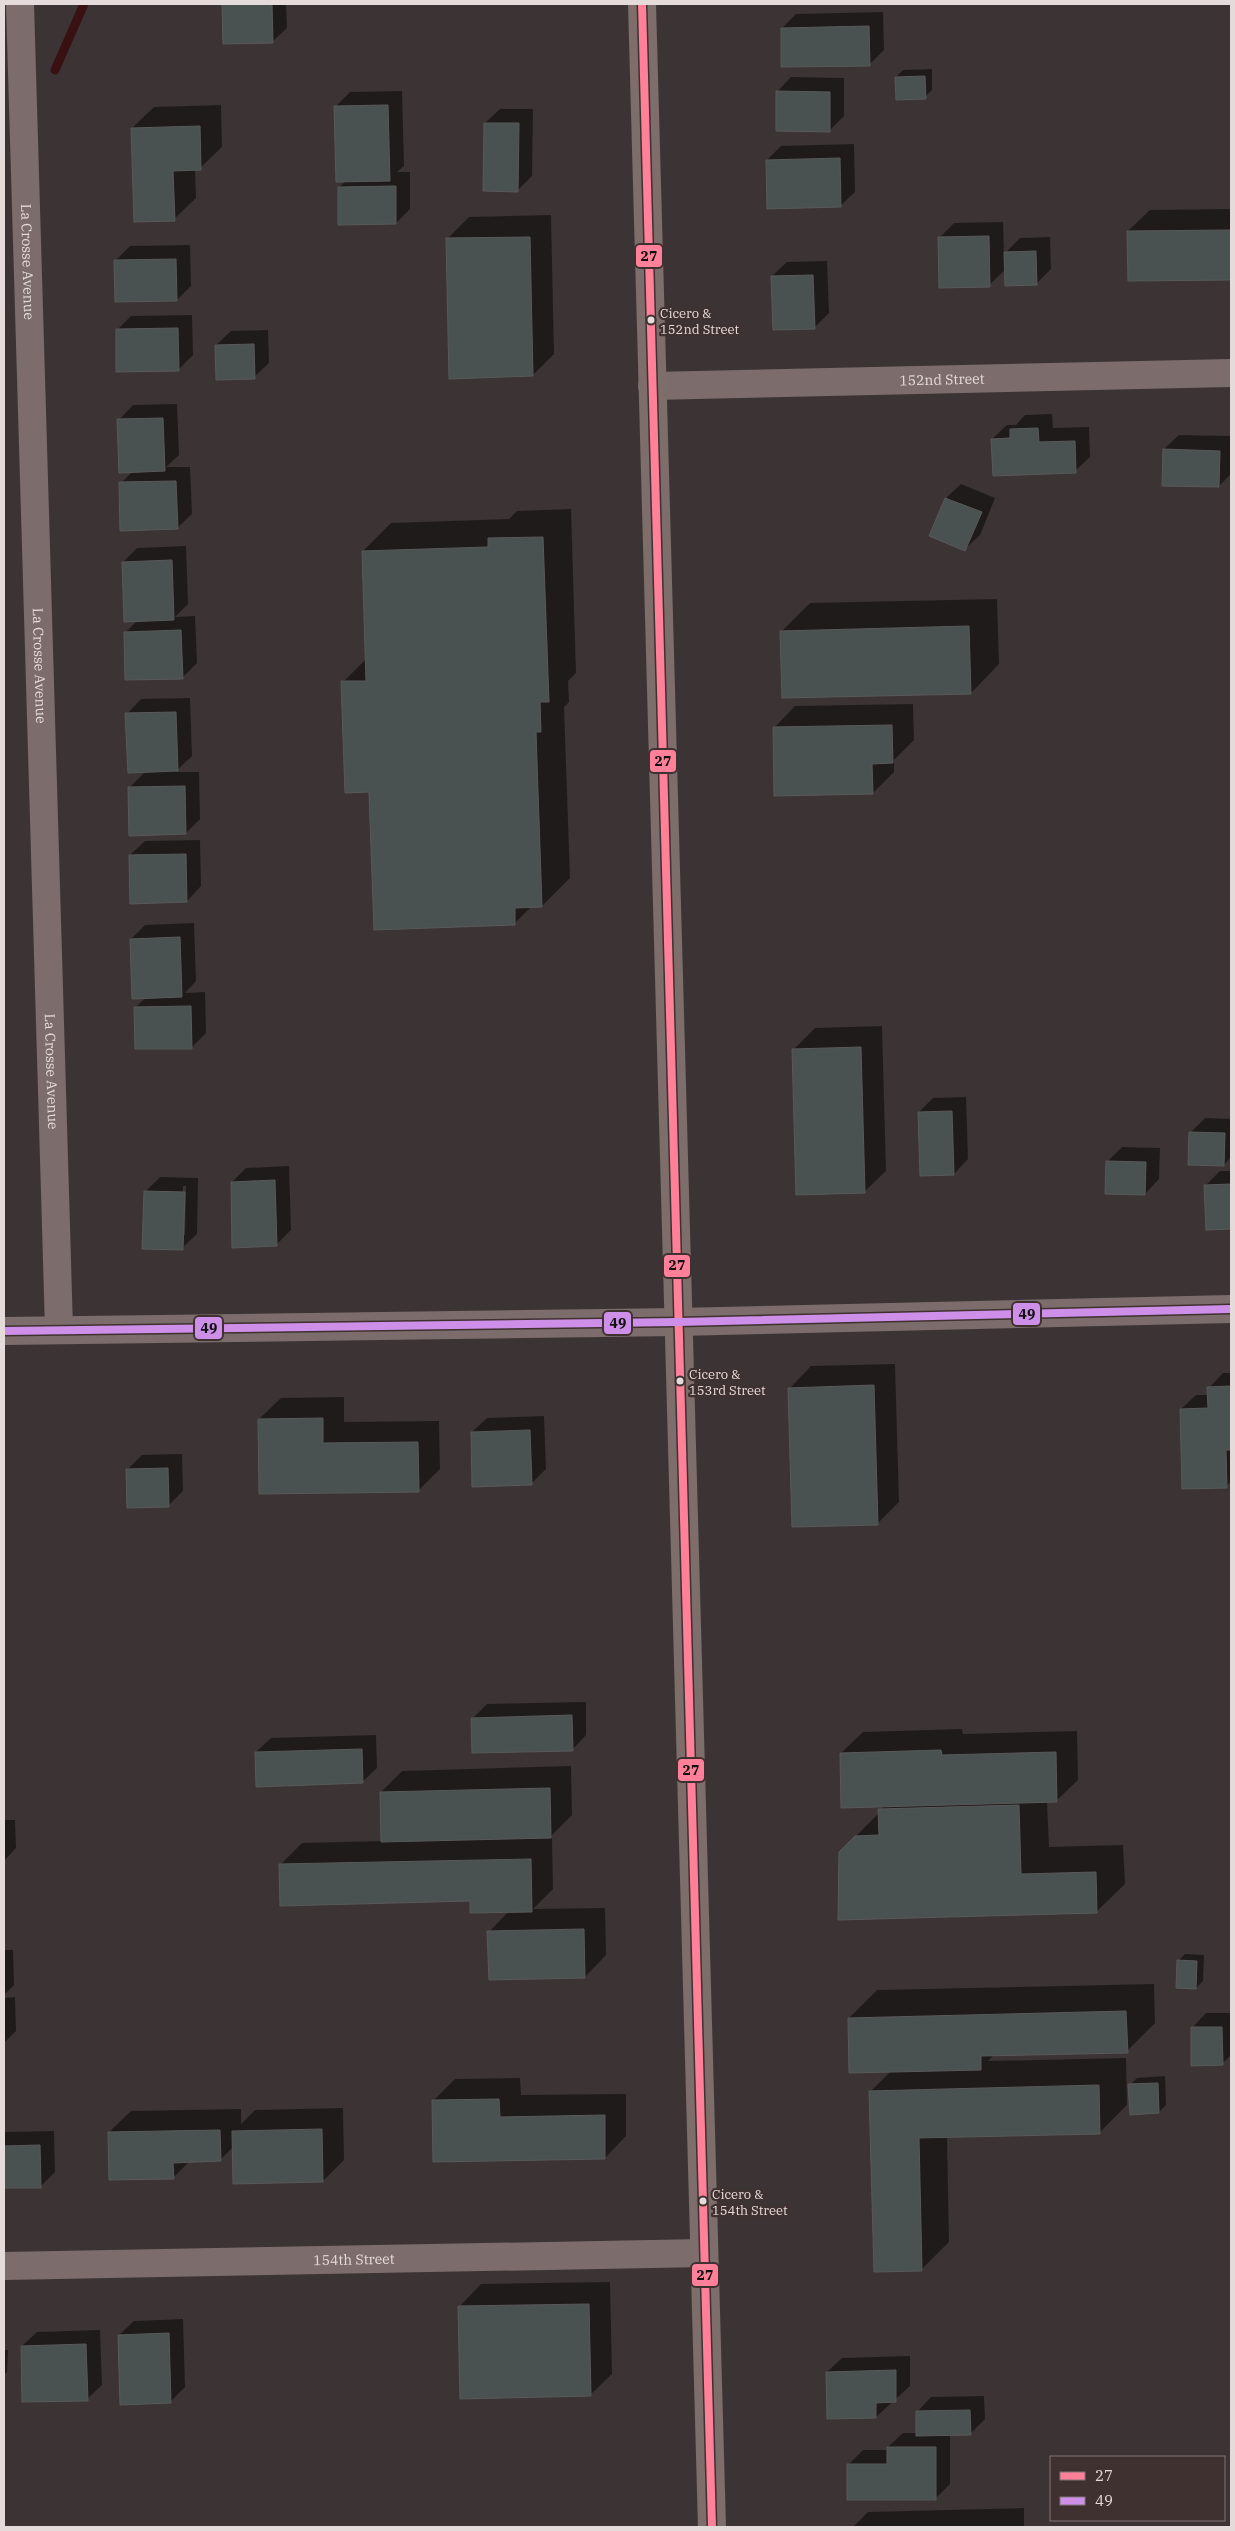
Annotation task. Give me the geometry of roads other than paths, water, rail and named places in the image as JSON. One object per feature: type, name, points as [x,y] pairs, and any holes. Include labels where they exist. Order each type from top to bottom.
[{"type":"main road","points":[[642,4],[712,2527]]},
{"type":"street","name":"La Crosse Avenue","points":[[20,4],[59,1329]]},
{"type":"street","name":"152nd Street","points":[[652,386],[1231,373]]},
{"type":"street","points":[[4,1331],[678,1322],[1231,1309]]},
{"type":"street","name":"154th Street","points":[[4,2266],[704,2253]]},
{"type":"waterway","points":[[55,70],[84,4]]},
{"type":"place","name":"Cicero & 152nd Street","points":[[651,320]]},
{"type":"place","name":"Cicero & 153rd Street","points":[[680,1381]]},
{"type":"place","name":"Cicero & 154th Street","points":[[703,2201]]}]
